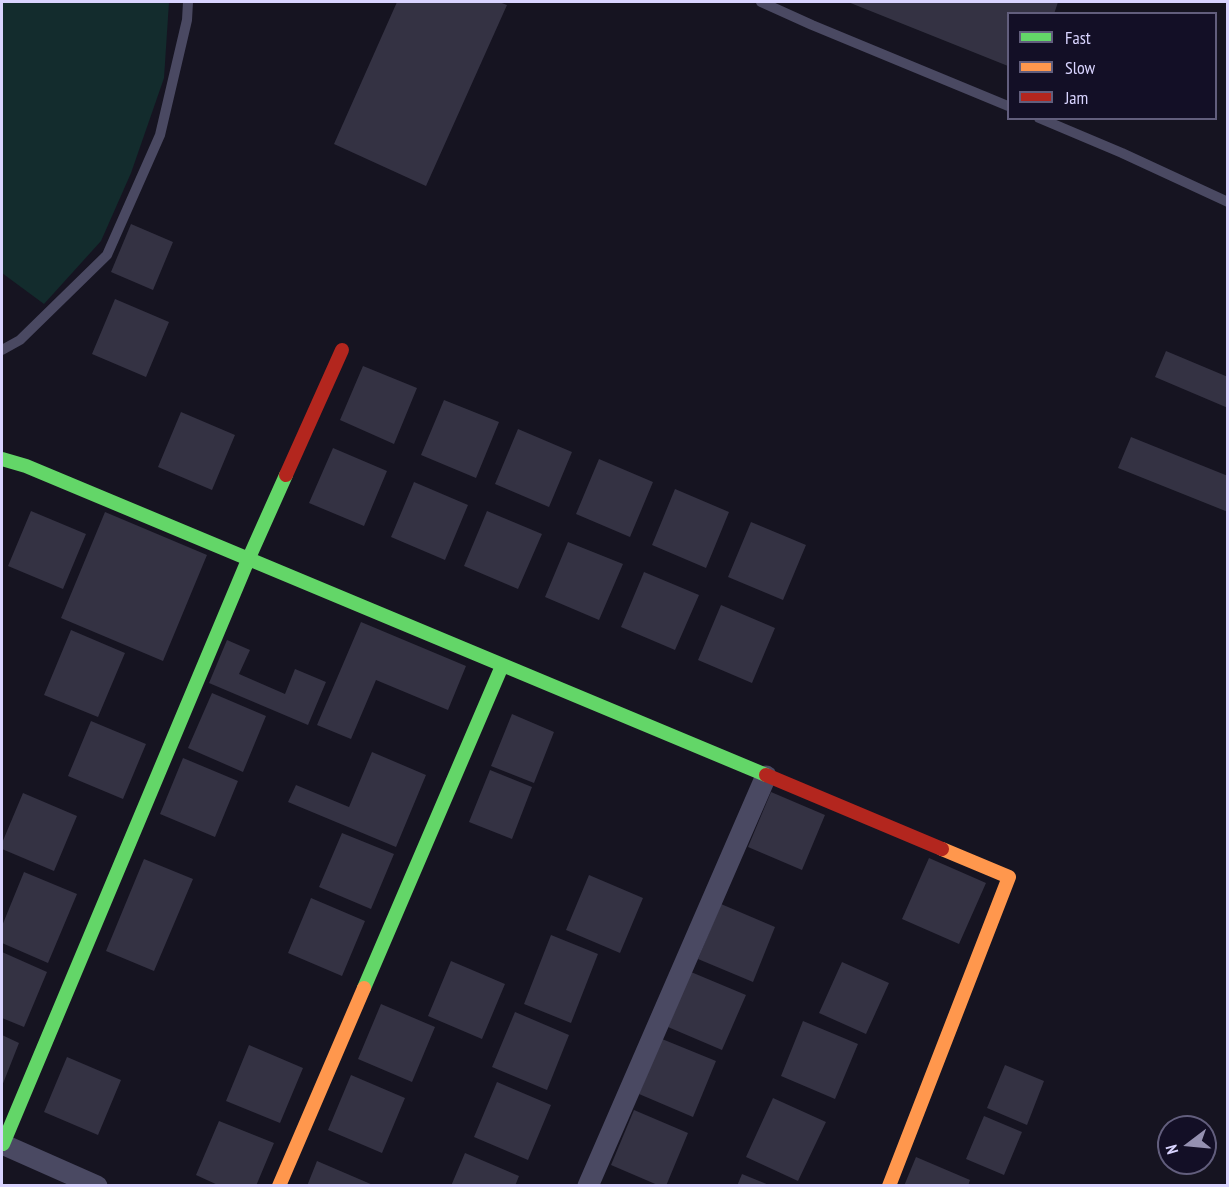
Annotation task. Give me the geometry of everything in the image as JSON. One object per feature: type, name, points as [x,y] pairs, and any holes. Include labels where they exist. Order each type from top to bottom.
[{"type":"street","points":[[97,1185],[2,1144],[248,560],[342,350]]},
{"type":"street","points":[[2,459],[26,466],[1009,877],[889,1185]]},
{"type":"street","points":[[279,1185],[502,666]]},
{"type":"street","points":[[588,1185],[766,776]]},
{"type":"lane","points":[[2,350],[20,340],[107,255],[160,135],[187,20],[188,2]]},
{"type":"lane","points":[[761,2],[1007,106]]},
{"type":"lane","points":[[1044,120],[1122,153],[1227,202]]},
{"type":"green space","points":[[2,2],[169,2],[164,78],[131,173],[101,241],[44,304],[2,273]]},
{"type":"building","points":[[397,2],[499,2],[507,5],[426,186],[334,144]]},
{"type":"building","points":[[848,2],[1058,2],[1055,12],[1007,12],[1007,66]]},
{"type":"building","points":[[131,224],[173,242],[153,290],[111,272]]},
{"type":"building","points":[[115,299],[169,322],[146,377],[92,354]]},
{"type":"building","points":[[1166,351],[1228,377],[1228,408],[1155,377]]},
{"type":"building","points":[[363,366],[417,388],[394,444],[340,420]]},
{"type":"building","points":[[444,400],[499,422],[476,478],[421,455]]},
{"type":"building","points":[[181,412],[235,435],[212,490],[158,467]]},
{"type":"building","points":[[518,429],[572,452],[549,507],[495,484]]},
{"type":"building","points":[[1131,437],[1228,476],[1228,512],[1118,468]]},
{"type":"building","points":[[333,448],[387,471],[364,526],[309,503]]},
{"type":"building","points":[[599,459],[653,482],[630,537],[576,514]]},
{"type":"building","points":[[414,482],[468,505],[445,560],[391,537]]},
{"type":"building","points":[[675,489],[729,512],[706,568],[652,545]]},
{"type":"building","points":[[31,511],[86,534],[63,589],[8,566]]},
{"type":"building","points":[[487,511],[542,534],[518,589],[464,566]]},
{"type":"building","points":[[105,512],[207,555],[163,661],[61,618]]},
{"type":"building","points":[[751,522],[806,545],[783,600],[728,577]]},
{"type":"building","points":[[568,542],[623,564],[599,620],[545,597]]},
{"type":"building","points":[[644,572],[699,595],[675,650],[621,627]]},
{"type":"building","points":[[721,605],[775,628],[752,683],[698,660]]},
{"type":"building","points":[[361,622],[466,666],[448,710],[376,680],[351,739],[317,725]]},
{"type":"building","points":[[71,630],[125,653],[98,717],[44,695]]},
{"type":"building","points":[[227,640],[250,650],[239,674],[285,694],[295,669],[326,682],[308,725],[209,683]]},
{"type":"building","points":[[212,693],[266,716],[243,772],[188,748]]},
{"type":"building","points":[[512,714],[554,732],[534,783],[491,766]]},
{"type":"building","points":[[91,721],[146,744],[123,799],[68,776]]},
{"type":"building","points":[[372,752],[426,775],[396,847],[288,802],[296,785],[349,807]]},
{"type":"building","points":[[183,758],[238,781],[215,837],[160,814]]},
{"type":"building","points":[[490,770],[532,787],[512,839],[469,822]]},
{"type":"building","points":[[771,792],[825,815],[802,870],[748,847]]},
{"type":"building","points":[[23,793],[77,816],[54,871],[2,849],[2,843]]},
{"type":"building","points":[[342,833],[394,854],[371,909],[319,887]]},
{"type":"building","points":[[929,858],[986,883],[959,944],[902,919]]},
{"type":"building","points":[[144,859],[193,879],[154,971],[106,951]]},
{"type":"building","points":[[24,872],[77,894],[48,963],[2,943],[2,926]]},
{"type":"building","points":[[589,875],[643,898],[620,953],[566,930]]},
{"type":"building","points":[[311,898],[365,921],[342,976],[288,953]]},
{"type":"building","points":[[721,904],[775,927],[753,982],[698,959]]},
{"type":"building","points":[[551,935],[598,954],[571,1023],[524,1004]]},
{"type":"building","points":[[2,952],[47,972],[24,1027],[2,1018]]},
{"type":"building","points":[[451,961],[505,984],[482,1039],[428,1016]]},
{"type":"building","points":[[842,962],[889,983],[866,1034],[819,1013]]},
{"type":"building","points":[[691,972],[746,995],[722,1050],[668,1027]]},
{"type":"building","points":[[381,1004],[435,1027],[412,1082],[358,1059]]},
{"type":"building","points":[[515,1012],[569,1035],[547,1090],[492,1067]]},
{"type":"building","points":[[803,1021],[858,1044],[835,1099],[781,1076]]},
{"type":"building","points":[[2,1035],[19,1043],[2,1086]]},
{"type":"building","points":[[662,1039],[716,1061],[693,1117],[639,1094]]},
{"type":"building","points":[[249,1045],[303,1068],[280,1123],[226,1101]]},
{"type":"building","points":[[67,1057],[121,1080],[98,1135],[44,1112]]},
{"type":"building","points":[[1005,1065],[1044,1081],[1027,1125],[987,1108]]},
{"type":"building","points":[[351,1075],[405,1098],[382,1153],[328,1130]]},
{"type":"building","points":[[497,1082],[551,1105],[528,1160],[474,1137]]},
{"type":"building","points":[[773,1098],[826,1122],[798,1181],[746,1157]]},
{"type":"building","points":[[634,1110],[688,1133],[666,1186],[660,1186],[611,1165]]},
{"type":"building","points":[[984,1116],[1022,1132],[1004,1175],[966,1159]]},
{"type":"building","points":[[219,1121],[274,1143],[256,1186],[220,1186],[196,1175]]},
{"type":"building","points":[[465,1153],[519,1176],[515,1186],[451,1186]]},
{"type":"building","points":[[916,1157],[970,1180],[968,1186],[904,1186]]},
{"type":"building","points":[[317,1161],[373,1185],[373,1186],[307,1186]]},
{"type":"building","points":[[742,1174],[769,1185],[769,1186],[737,1186]]},
{"type":"traffic: fast","points":[[2,459],[26,466],[766,775]]},
{"type":"traffic: fast","points":[[3,1144],[248,560],[286,475]]},
{"type":"traffic: fast","points":[[364,988],[502,666]]},
{"type":"traffic: slow","points":[[889,1186],[1009,877],[942,849]]},
{"type":"traffic: slow","points":[[279,1186],[364,988]]},
{"type":"traffic: jam","points":[[286,475],[342,350]]},
{"type":"traffic: jam","points":[[766,775],[942,849]]}]
